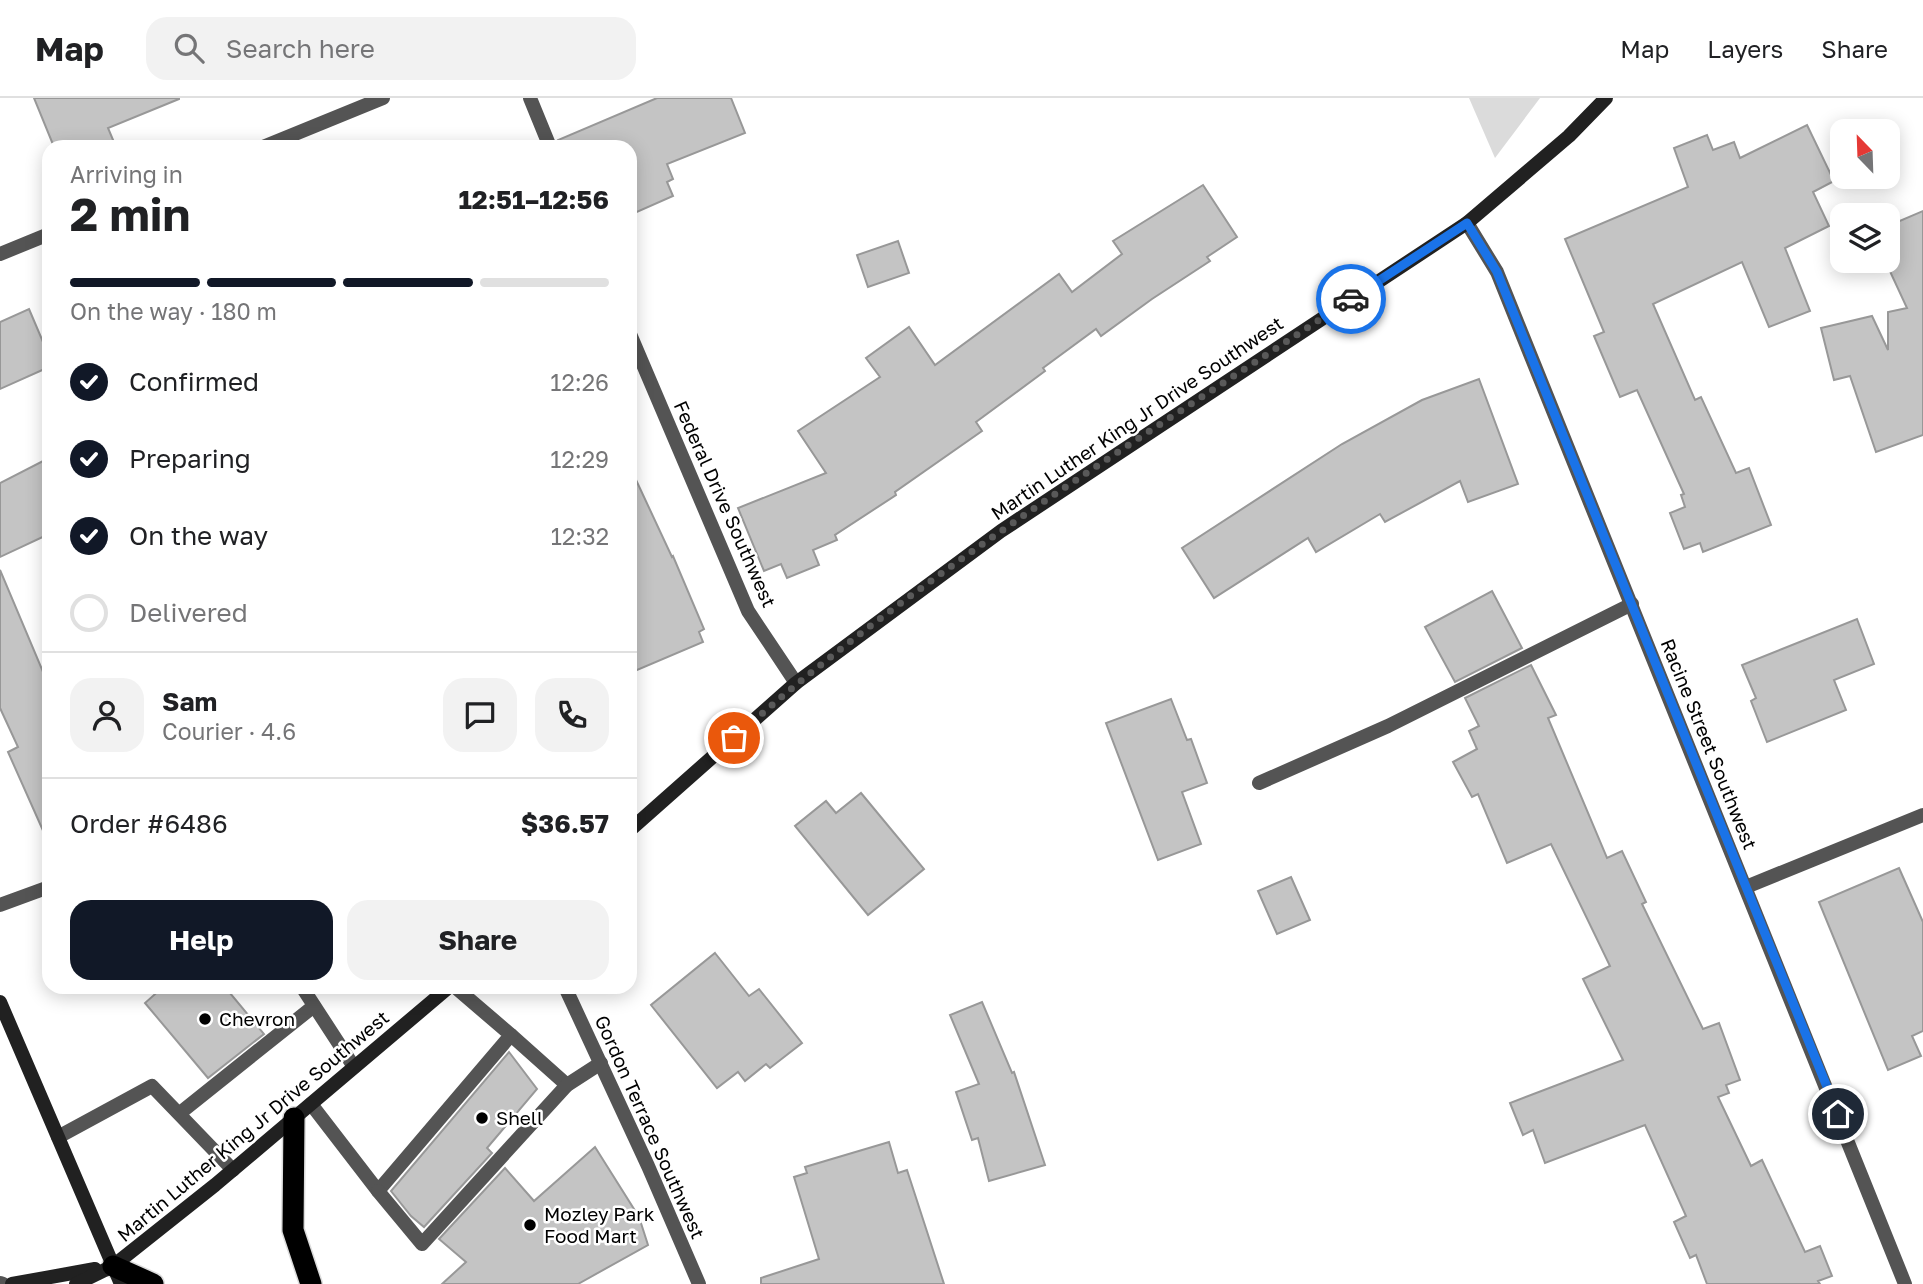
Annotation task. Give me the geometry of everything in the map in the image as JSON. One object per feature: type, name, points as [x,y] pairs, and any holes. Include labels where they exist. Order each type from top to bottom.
[{"type":"highway","points":[[294,1118],[293,1230],[311,1284]]},
{"type":"highway","points":[[112,1278],[153,1284]]},
{"type":"main road","name":"Martin Luther King Jr Drive Southwest","points":[[637,824],[796,683],[1001,531],[1467,223],[1569,136],[1606,98]]},
{"type":"main road","name":"Martin Luther King Jr Drive Southwest","points":[[76,1284],[112,1278],[233,1170],[441,994]]},
{"type":"main road","points":[[0,1002],[58,1137],[112,1278],[12,1284]]},
{"type":"street","points":[[280,140],[383,98]]},
{"type":"street","points":[[530,98],[547,140]]},
{"type":"street","name":"Racine Street Southwest","points":[[1467,223],[1497,272],[1905,1284]]},
{"type":"street","points":[[0,254],[42,237]]},
{"type":"street","name":"Federal Drive Southwest","points":[[637,350],[748,611],[796,683]]},
{"type":"street","points":[[1259,783],[1388,726],[1632,604]]},
{"type":"street","points":[[1746,887],[1923,815]]},
{"type":"street","points":[[0,905],[42,890]]},
{"type":"street","points":[[306,994],[354,1067]]},
{"type":"street","points":[[463,994],[567,1085]]},
{"type":"street","name":"Gordon Terrace Southwest","points":[[568,994],[699,1284]]},
{"type":"street","points":[[180,1113],[314,1006]]},
{"type":"street","points":[[378,1191],[511,1035]]},
{"type":"street","points":[[311,1104],[422,1244],[567,1085],[601,1063]]},
{"type":"street","points":[[58,1137],[152,1086],[233,1170]]},
{"type":"shaded area","points":[[1469,98],[1540,98],[1495,158]]},
{"type":"building","points":[[34,98],[179,98],[108,128],[113,140],[51,140]]},
{"type":"building","points":[[657,98],[731,98],[745,133],[667,164],[673,179],[667,182],[673,196],[637,212],[637,140],[558,140]]},
{"type":"building","points":[[1807,125],[1830,173],[1830,183],[1813,192],[1829,226],[1785,248],[1810,311],[1769,327],[1742,262],[1653,304],[1695,400],[1701,397],[1736,473],[1749,468],[1771,525],[1703,552],[1700,543],[1684,549],[1670,513],[1685,507],[1681,495],[1684,494],[1637,390],[1620,397],[1594,336],[1604,332],[1565,239],[1688,187],[1674,148],[1707,135],[1713,150],[1734,142],[1740,158]]},
{"type":"building","points":[[1203,185],[1237,237],[1207,257],[1210,261],[1101,336],[1096,329],[1043,368],[1045,371],[976,422],[982,431],[895,492],[896,495],[835,535],[837,540],[813,550],[819,565],[787,578],[781,564],[764,571],[738,508],[826,473],[798,431],[880,377],[866,358],[909,327],[935,365],[1059,274],[1072,292],[1122,254],[1113,241]]},
{"type":"building","points":[[1923,211],[1923,435],[1876,452],[1850,376],[1834,380],[1821,328],[1872,316],[1888,350],[1888,312],[1907,308],[1891,273],[1900,273],[1900,221]]},
{"type":"building","points":[[898,241],[909,273],[868,287],[857,255]]},
{"type":"building","points":[[29,309],[42,340],[42,370],[0,389],[0,322]]},
{"type":"building","points":[[1479,379],[1518,484],[1468,502],[1460,481],[1385,522],[1380,514],[1316,552],[1308,538],[1214,598],[1182,548],[1342,444],[1422,400]]},
{"type":"building","points":[[42,462],[42,537],[0,557],[0,483]]},
{"type":"building","points":[[637,482],[704,629],[699,632],[703,642],[637,670]]},
{"type":"building","points":[[0,570],[42,669],[42,828],[8,752],[18,747],[0,708]]},
{"type":"building","points":[[1492,591],[1522,648],[1455,682],[1425,627]]},
{"type":"building","points":[[1857,619],[1874,664],[1834,680],[1846,710],[1767,742],[1751,701],[1756,698],[1742,665]]},
{"type":"building","points":[[1531,665],[1556,715],[1548,718],[1607,858],[1622,851],[1646,902],[1642,904],[1703,1029],[1719,1023],[1740,1080],[1726,1085],[1729,1093],[1718,1097],[1751,1166],[1762,1160],[1805,1252],[1820,1246],[1832,1276],[1818,1281],[1820,1284],[1707,1284],[1696,1255],[1690,1258],[1674,1222],[1686,1216],[1645,1125],[1545,1163],[1533,1130],[1523,1135],[1510,1103],[1623,1060],[1583,979],[1610,966],[1551,844],[1507,863],[1478,794],[1472,797],[1453,762],[1477,749],[1469,731],[1479,726],[1465,698]]},
{"type":"building","points":[[1171,699],[1187,740],[1191,739],[1207,783],[1182,792],[1201,844],[1158,860],[1106,723]]},
{"type":"building","points":[[861,793],[924,869],[868,915],[795,826],[826,801],[836,813]]},
{"type":"building","points":[[1899,868],[1923,922],[1923,1031],[1912,1036],[1921,1056],[1888,1070],[1819,902]]},
{"type":"building","points":[[1291,877],[1310,920],[1277,934],[1258,891]]},
{"type":"building","points":[[715,953],[749,996],[759,989],[802,1043],[770,1068],[766,1064],[745,1081],[738,1072],[717,1088],[651,1005]]},
{"type":"building","name":"Chevron","points":[[155,994],[231,994],[264,1034],[208,1078],[145,1003]]},
{"type":"building","points":[[982,1002],[1012,1073],[1014,1072],[1045,1165],[989,1181],[978,1138],[972,1140],[956,1092],[979,1084],[950,1015]]},
{"type":"building","name":"Shell","points":[[509,1052],[537,1089],[487,1148],[492,1153],[424,1227],[411,1216],[391,1191]]},
{"type":"building","points":[[889,1142],[898,1173],[907,1170],[944,1284],[761,1284],[761,1278],[819,1259],[794,1177],[807,1173],[805,1167]]},
{"type":"building","points":[[595,1147],[639,1217],[648,1245],[578,1284],[442,1284],[466,1262],[439,1239],[505,1168],[534,1201]]},
{"type":"way so far","points":[[734,738],[796,683],[1001,531],[1351,299]]},
{"type":"place","name":"Chevron","points":[[205,1019]]},
{"type":"place","name":"Shell","points":[[482,1118]]},
{"type":"place","name":"Mozley Park Food Mart","points":[[530,1225]]},
{"type":"route","points":[[1351,299],[1467,223],[1497,272],[1838,1114]]}]
